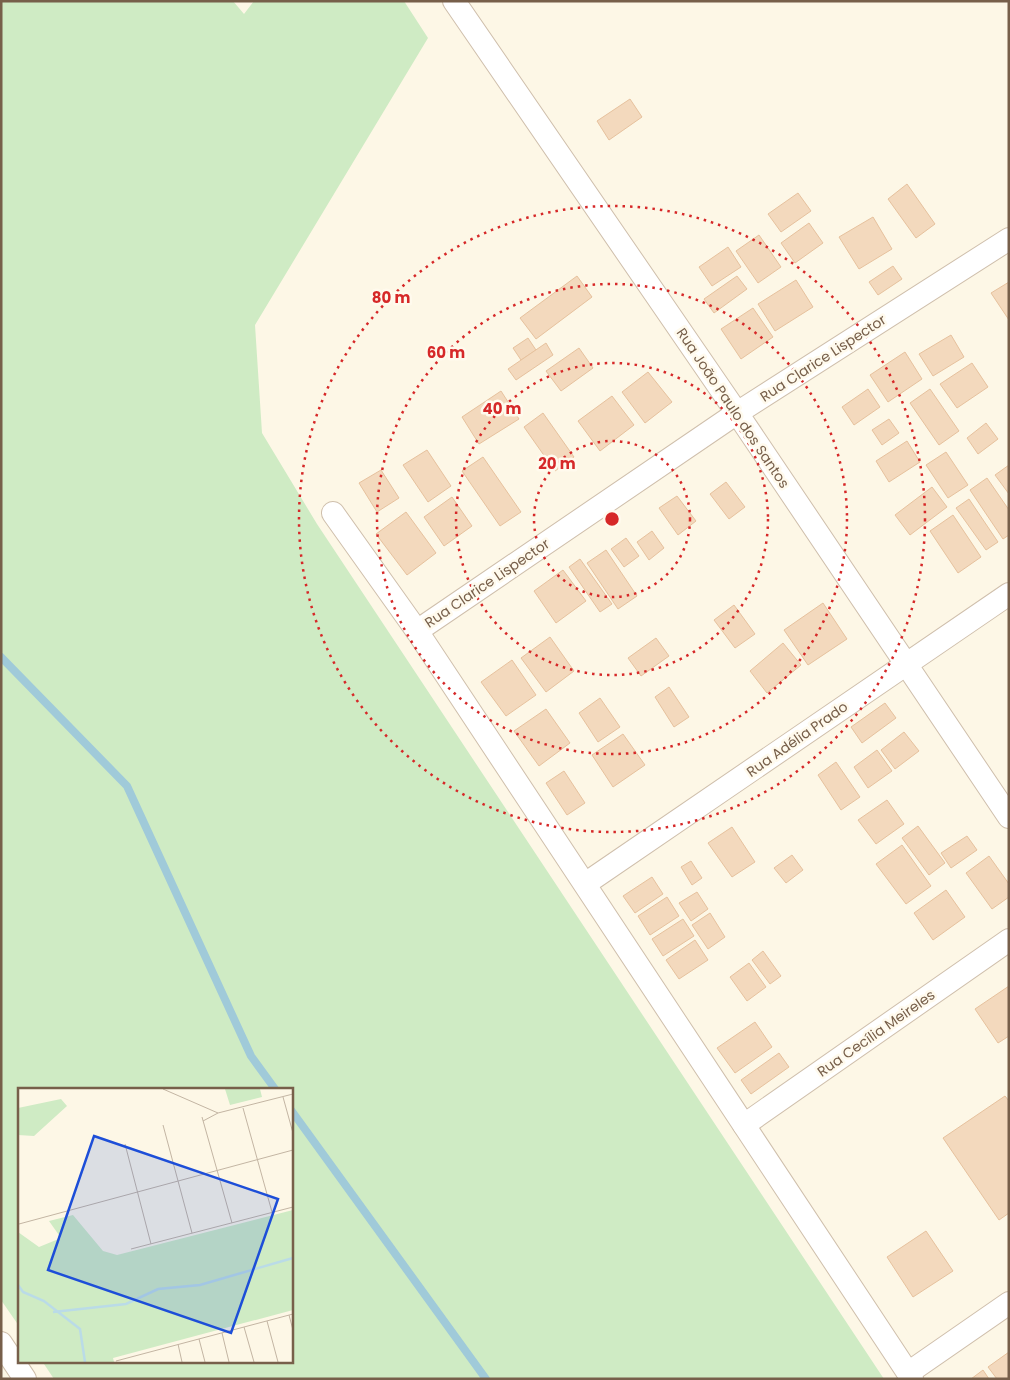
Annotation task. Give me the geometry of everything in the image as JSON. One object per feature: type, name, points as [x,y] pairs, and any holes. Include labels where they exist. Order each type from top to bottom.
[{"type":"street","name":"Rua João Paulo dos Santos","points":[[454,1],[737,413],[1009,817]]},
{"type":"street","name":"Rua Clarice Lispector","points":[[417,631],[737,413],[1009,240]]},
{"type":"street","points":[[333,513],[417,631],[910,1376],[1009,1303]]},
{"type":"street","name":"Rua Adélia Prado","points":[[585,884],[1009,594]]},
{"type":"street","name":"Rua Cecília Meireles","points":[[744,1125],[1009,940]]},
{"type":"street","points":[[1,1343],[25,1379]]},
{"type":"green space","points":[[1,1],[233,1],[244,14],[254,1],[404,1],[428,38],[255,325],[262,433],[317,524],[884,1379],[54,1379],[43,1362],[292,1362],[292,1088],[18,1088],[18,1325],[1,1300]]},
{"type":"building","points":[[630,99],[642,117],[609,140],[597,121]]},
{"type":"building","points":[[907,184],[935,224],[916,238],[888,199]]},
{"type":"building","points":[[798,193],[811,211],[781,232],[768,214]]},
{"type":"building","points":[[873,217],[892,249],[859,269],[839,237]]},
{"type":"building","points":[[809,223],[823,243],[795,263],[781,243]]},
{"type":"building","points":[[759,235],[781,267],[758,283],[736,251]]},
{"type":"building","points":[[728,247],[741,267],[712,286],[699,267]]},
{"type":"building","points":[[893,266],[902,279],[878,295],[869,282]]},
{"type":"building","points":[[577,276],[592,297],[536,339],[520,318]]},
{"type":"building","points":[[737,276],[747,289],[714,313],[704,299]]},
{"type":"building","points":[[796,280],[813,307],[775,331],[758,304]]},
{"type":"building","points":[[1009,282],[1009,320],[991,293]]},
{"type":"building","points":[[753,308],[773,337],[741,359],[721,329]]},
{"type":"building","points":[[951,335],[964,357],[933,376],[919,354]]},
{"type":"building","points":[[528,338],[536,350],[521,360],[513,348]]},
{"type":"building","points":[[546,343],[553,355],[516,380],[508,369]]},
{"type":"building","points":[[579,348],[593,368],[561,391],[546,371]]},
{"type":"building","points":[[905,352],[922,379],[888,402],[870,375]]},
{"type":"building","points":[[972,363],[988,387],[957,408],[940,384]]},
{"type":"building","points":[[648,372],[672,402],[645,423],[622,392]]},
{"type":"building","points":[[868,389],[880,407],[854,425],[842,407]]},
{"type":"building","points":[[930,389],[959,431],[939,445],[910,403]]},
{"type":"building","points":[[501,391],[519,419],[479,444],[462,417]]},
{"type":"building","points":[[612,396],[634,425],[600,451],[578,421]]},
{"type":"building","points":[[543,413],[574,457],[555,471],[524,427]]},
{"type":"building","points":[[889,419],[899,433],[882,445],[872,430]]},
{"type":"building","points":[[986,423],[998,439],[978,454],[967,438]]},
{"type":"building","points":[[907,441],[920,462],[889,482],[876,461]]},
{"type":"building","points":[[427,450],[451,486],[428,502],[403,465]]},
{"type":"building","points":[[946,452],[968,485],[948,498],[926,465]]},
{"type":"building","points":[[483,457],[521,512],[500,526],[462,471]]},
{"type":"building","points":[[1009,465],[1009,494],[995,475]]},
{"type":"building","points":[[381,470],[399,498],[377,512],[359,483]]},
{"type":"building","points":[[987,478],[1009,510],[1009,535],[1003,539],[970,490]]},
{"type":"building","points":[[726,482],[745,507],[729,519],[710,494]]},
{"type":"building","points":[[932,487],[947,507],[910,535],[895,515]]},
{"type":"building","points":[[677,496],[696,521],[678,535],[659,508]]},
{"type":"building","points":[[452,497],[472,526],[444,546],[424,517]]},
{"type":"building","points":[[969,499],[998,542],[986,550],[956,508]]},
{"type":"building","points":[[406,512],[436,553],[407,575],[376,534]]},
{"type":"building","points":[[953,515],[981,557],[958,573],[930,531]]},
{"type":"building","points":[[652,531],[664,548],[649,560],[637,542]]},
{"type":"building","points":[[626,538],[639,556],[624,567],[611,549]]},
{"type":"building","points":[[606,550],[637,596],[618,609],[587,563]]},
{"type":"building","points":[[580,559],[612,604],[600,612],[569,567]]},
{"type":"building","points":[[563,570],[586,601],[556,623],[534,591]]},
{"type":"building","points":[[823,603],[847,639],[808,665],[784,630]]},
{"type":"building","points":[[734,605],[755,634],[735,648],[714,620]]},
{"type":"building","points":[[550,637],[574,671],[546,692],[521,658]]},
{"type":"building","points":[[656,638],[669,656],[641,676],[628,658]]},
{"type":"building","points":[[783,643],[801,665],[767,693],[750,671]]},
{"type":"building","points":[[512,660],[536,695],[506,716],[481,682]]},
{"type":"building","points":[[669,687],[689,717],[674,727],[655,697]]},
{"type":"building","points":[[600,698],[620,727],[598,742],[579,713]]},
{"type":"building","points":[[885,703],[896,718],[862,743],[851,727]]},
{"type":"building","points":[[546,709],[570,743],[539,766],[514,731]]},
{"type":"building","points":[[904,732],[919,751],[895,769],[881,750]]},
{"type":"building","points":[[623,734],[645,765],[613,787],[592,755]]},
{"type":"building","points":[[877,750],[892,771],[868,788],[854,767]]},
{"type":"building","points":[[836,762],[860,797],[841,810],[818,775]]},
{"type":"building","points":[[564,771],[585,803],[567,815],[546,783]]},
{"type":"building","points":[[887,800],[904,824],[876,844],[858,820]]},
{"type":"building","points":[[918,826],[945,863],[929,875],[902,838]]},
{"type":"building","points":[[732,827],[755,862],[732,877],[708,843]]},
{"type":"building","points":[[967,836],[977,850],[951,868],[941,853]]},
{"type":"building","points":[[902,845],[931,886],[906,904],[876,864]]},
{"type":"building","points":[[792,855],[803,870],[786,883],[774,868]]},
{"type":"building","points":[[989,856],[1009,884],[1009,897],[992,909],[966,873]]},
{"type":"building","points":[[691,861],[702,878],[692,885],[681,867]]},
{"type":"building","points":[[652,877],[663,894],[635,913],[623,896]]},
{"type":"building","points":[[946,890],[965,917],[933,940],[914,913]]},
{"type":"building","points":[[697,892],[708,909],[691,921],[679,903]]},
{"type":"building","points":[[667,897],[679,916],[650,935],[638,916]]},
{"type":"building","points":[[710,913],[725,937],[708,949],[692,925]]},
{"type":"building","points":[[683,919],[694,936],[663,956],[652,939]]},
{"type":"building","points":[[695,940],[708,960],[679,979],[666,960]]},
{"type":"building","points":[[763,951],[781,976],[770,984],[752,960]]},
{"type":"building","points":[[749,963],[766,987],[747,1001],[730,977]]},
{"type":"building","points":[[1009,986],[1009,1036],[998,1043],[975,1009]]},
{"type":"building","points":[[755,1022],[772,1047],[735,1073],[717,1048]]},
{"type":"building","points":[[779,1053],[789,1067],[751,1094],[741,1080]]},
{"type":"building","points":[[1005,1096],[1009,1101],[1009,1213],[999,1220],[943,1138]]},
{"type":"building","points":[[926,1231],[953,1271],[913,1297],[887,1257]]},
{"type":"building","points":[[1009,1352],[1009,1379],[997,1379],[988,1367]]},
{"type":"building","points":[[983,1370],[989,1379],[971,1379]]},
{"type":"waterway","points":[[1,657],[127,786],[251,1056],[274,1088]]},
{"type":"waterway","points":[[292,1111],[486,1379]]}]
